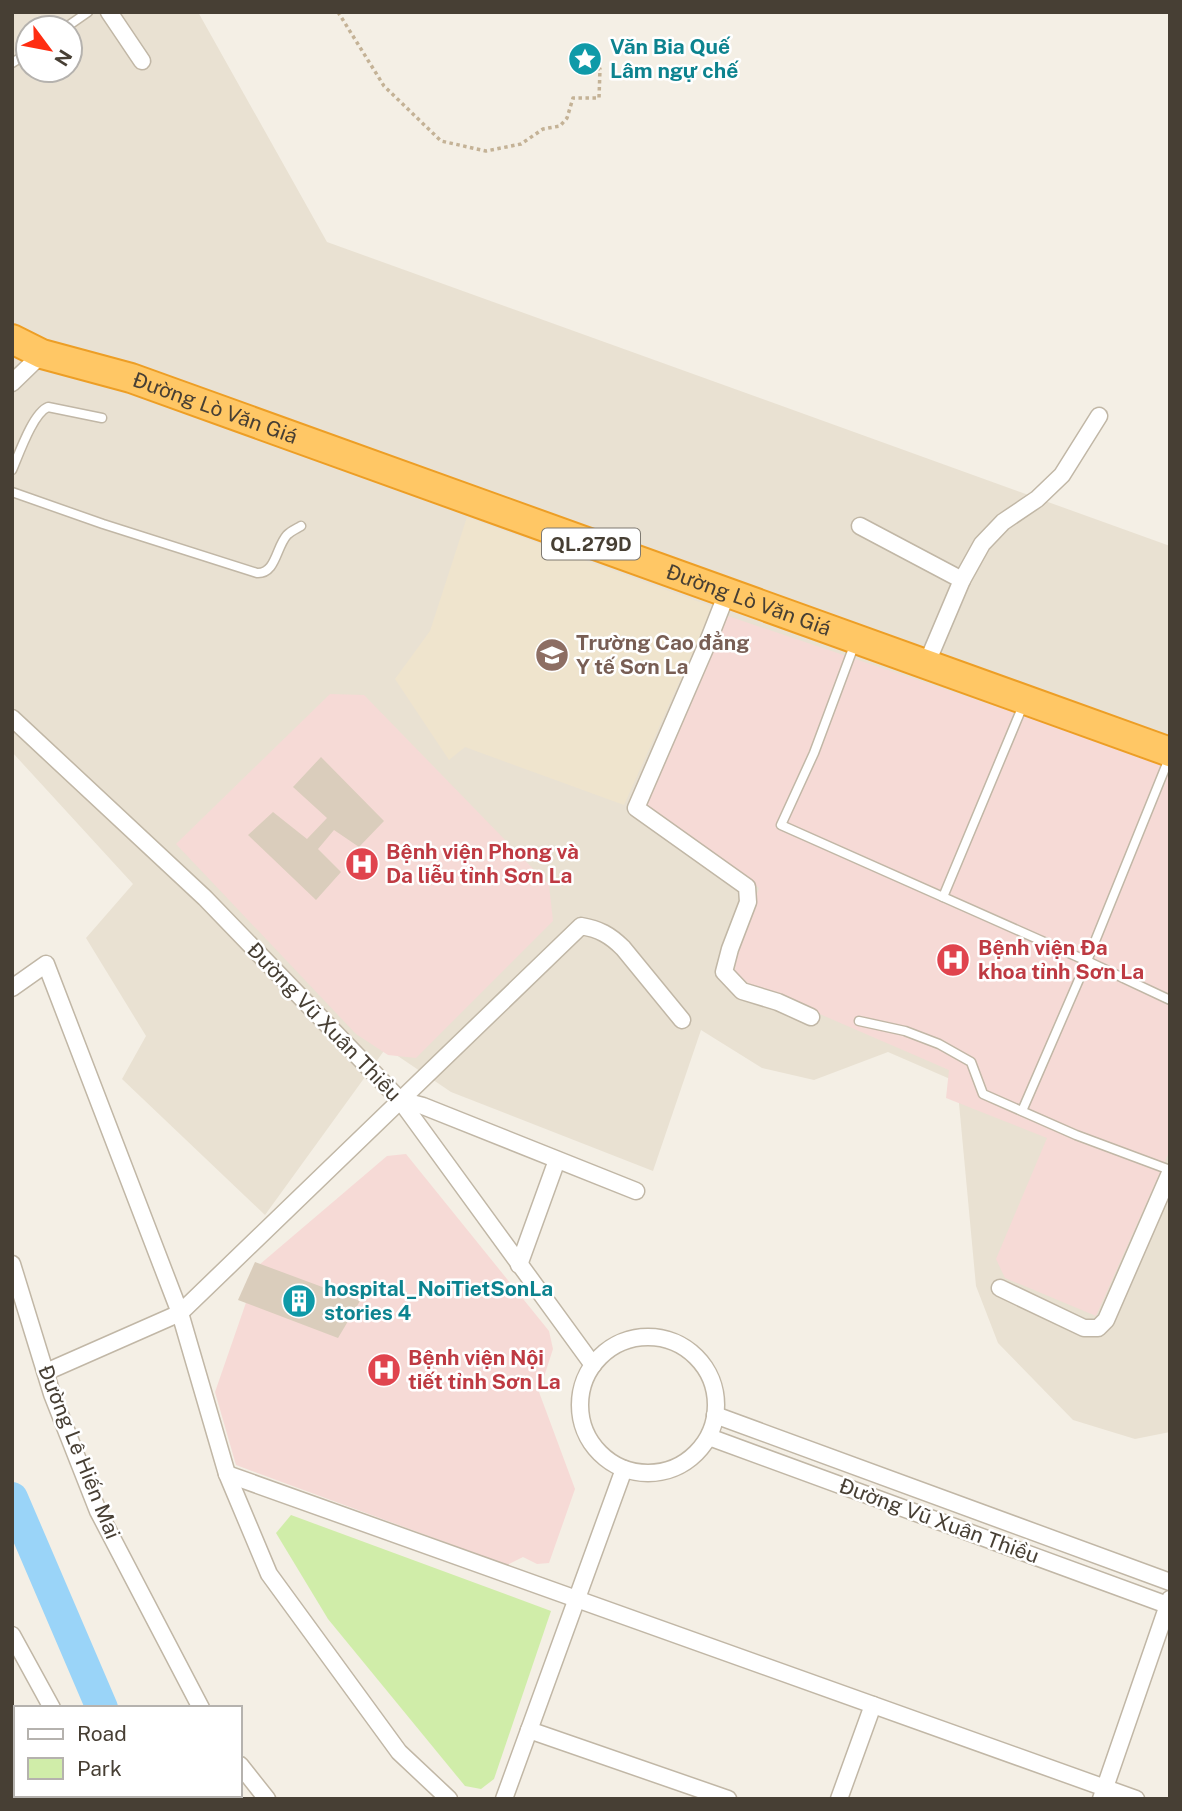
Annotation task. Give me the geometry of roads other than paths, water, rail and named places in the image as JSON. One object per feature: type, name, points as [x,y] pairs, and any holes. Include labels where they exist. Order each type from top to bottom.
[{"type":"highway","name":"Đường Lò Văn Giá","points":[[12,339],[42,354],[131,378],[1170,754]]},
{"type":"street","points":[[109,12],[142,61]]},
{"type":"street","points":[[12,383],[42,354]]},
{"type":"street","points":[[926,665],[975,555],[1003,522],[1037,499],[1062,475],[1099,416]]},
{"type":"street","points":[[860,526],[962,580]]},
{"type":"street","points":[[727,593],[636,808],[747,887],[748,902],[724,972],[742,990],[811,1017]]},
{"type":"street","name":"Đường Vũ Xuân Thiều","points":[[12,718],[205,898],[400,1100],[593,1364]]},
{"type":"street","points":[[46,1372],[180,1313],[581,926],[613,937],[682,1020]]},
{"type":"street","points":[[12,988],[46,964],[180,1313],[227,1474],[269,1574],[399,1752],[449,1799]]},
{"type":"street","points":[[400,1100],[424,1105],[636,1191]]},
{"type":"street","points":[[519,1265],[557,1160]]},
{"type":"street","points":[[1000,1287],[1084,1328],[1098,1328],[1105,1320],[1170,1171]]},
{"type":"street","name":"Đường Lê Hiến Mai","points":[[12,1264],[52,1394],[98,1511],[200,1706]]},
{"type":"street","points":[[652,1337],[674,1342],[693,1354],[707,1371],[715,1392],[715,1415],[709,1437],[695,1455],[677,1468],[655,1474],[632,1472],[612,1464],[595,1449],[583,1429],[579,1407],[583,1385],[593,1364],[609,1349],[630,1339],[652,1337]]},
{"type":"street","name":"Đường Vũ Xuân Thiều","points":[[715,1415],[1170,1582]]},
{"type":"street","name":"Đường Vũ Xuân Thiều","points":[[709,1437],[1169,1603]]},
{"type":"street","points":[[504,1799],[624,1469]]},
{"type":"street","points":[[227,1474],[873,1705],[1103,1793],[1136,1799]]},
{"type":"street","points":[[1103,1793],[1169,1603]]},
{"type":"street","points":[[12,1635],[51,1706]]},
{"type":"street","points":[[839,1799],[873,1705]]},
{"type":"street","points":[[529,1730],[728,1799]]},
{"type":"street","points":[[242,1768],[267,1799]]},
{"type":"lane","points":[[12,470],[33,425],[45,408],[102,418]]},
{"type":"lane","points":[[12,492],[257,573],[268,570],[288,534],[301,526]]},
{"type":"lane","points":[[856,640],[814,753],[781,825],[1170,1000]]},
{"type":"lane","points":[[943,897],[1026,700]]},
{"type":"lane","points":[[1023,1111],[1170,754]]},
{"type":"lane","points":[[859,1021],[905,1031],[939,1044],[971,1062],[983,1094],[1076,1135],[1170,1171]]},
{"type":"waterway","points":[[12,1498],[101,1706]]},
{"type":"place","name":"Văn Bia Quế Lâm ngự chế","points":[[585,59]]},
{"type":"place","name":"Trường Cao đẳng Y tế Sơn La","points":[[552,655]]},
{"type":"place","name":"Bệnh viện Phong và Da liễu tỉnh Sơn La","points":[[362,864]]},
{"type":"place","name":"Bệnh viện Đa khoa tỉnh Sơn La","points":[[953,960]]},
{"type":"place","name":"hospital_NoiTietSonLa stories 4","points":[[299,1301]]},
{"type":"place","name":"Bệnh viện Nội tiết tỉnh Sơn La","points":[[384,1370]]}]
